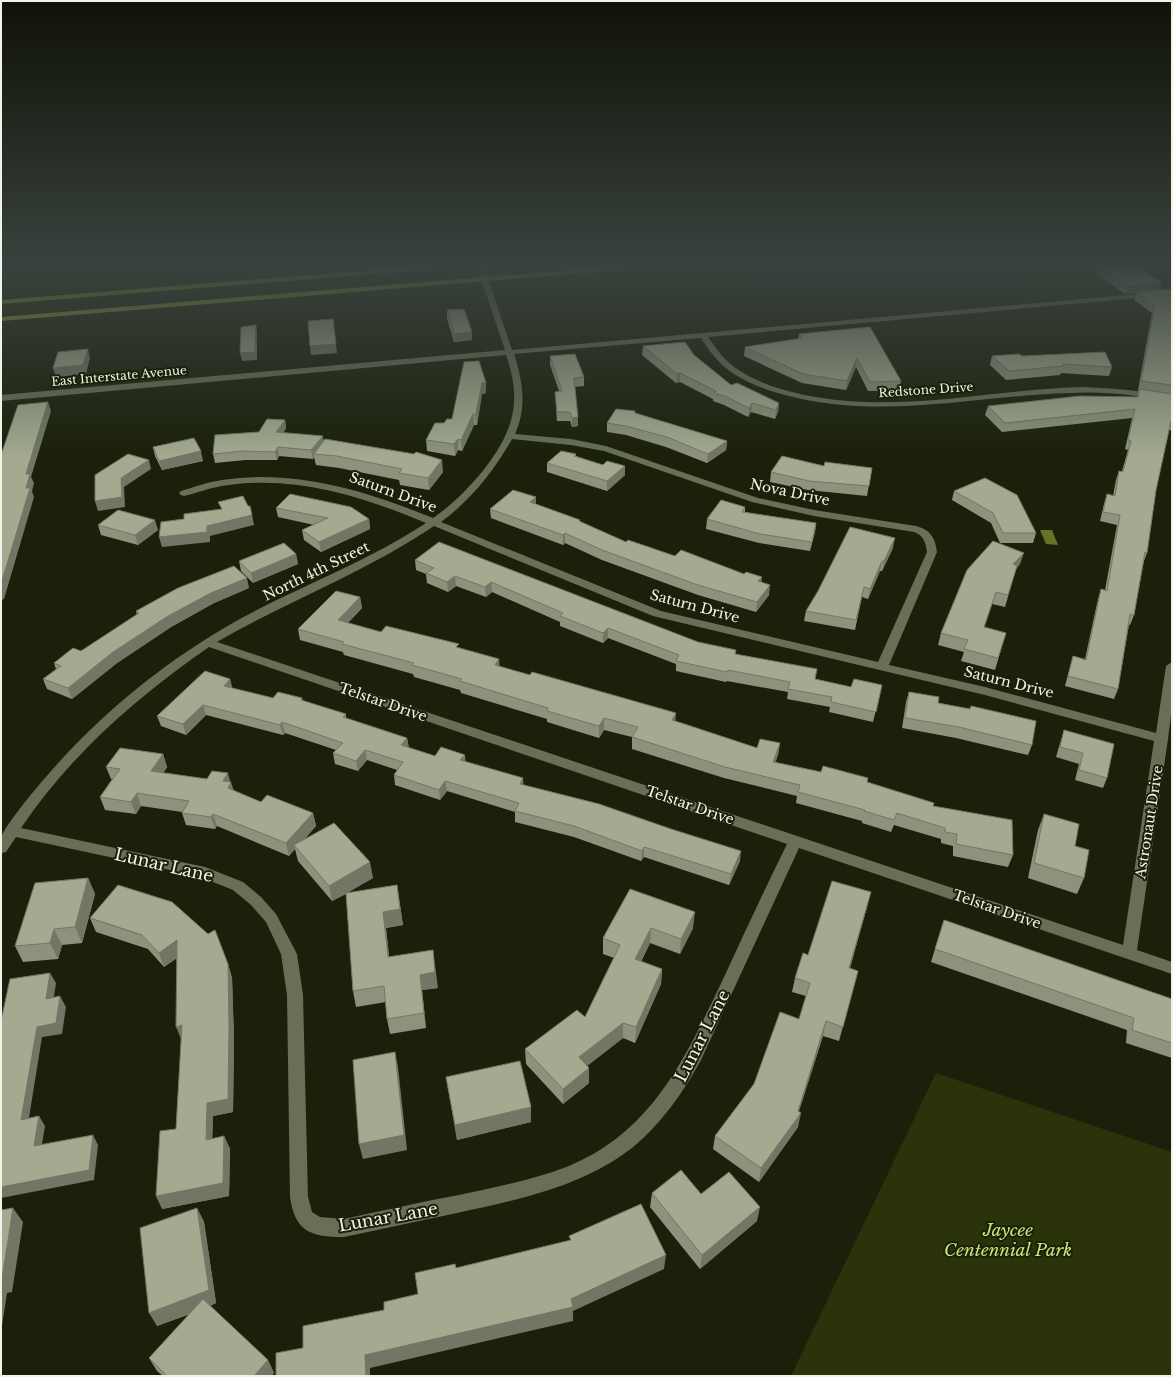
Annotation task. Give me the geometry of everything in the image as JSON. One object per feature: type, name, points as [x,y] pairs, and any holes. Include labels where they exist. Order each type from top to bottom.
[{"type":"street","name":"North 4th Street","points":[[1,848],[11,831],[60,768],[106,720],[137,693],[208,642],[254,616],[385,553],[433,522],[462,499],[486,473],[509,436],[517,416],[519,394],[517,377],[502,328]]},
{"type":"street","name":"East Interstate Avenue","points":[[1,398],[780,328]]},
{"type":"street","name":"Redstone Drive","points":[[703,335],[719,357],[745,377],[784,392],[830,403],[867,406],[898,406],[1069,390],[1127,392],[1172,399]]},
{"type":"street","name":"Nova Drive","points":[[509,436],[571,442],[606,449],[755,500],[814,513],[904,526],[925,533],[930,539],[932,552],[882,668]]},
{"type":"street","name":"Saturn Drive","points":[[184,493],[236,481],[263,479],[299,482],[353,492],[433,522],[657,614],[985,691],[1162,739]]},
{"type":"street","name":"Telstar Drive","points":[[208,642],[1172,968]]},
{"type":"street","name":"Astronaut Drive","points":[[1129,953],[1172,666]]},
{"type":"street","name":"Lunar Lane","points":[[11,831],[200,871],[238,886],[256,901],[271,918],[282,937],[289,954],[295,995],[300,1203],[302,1213],[312,1224],[326,1228],[344,1228],[512,1193],[553,1181],[587,1166],[614,1150],[636,1132],[659,1109],[679,1084],[696,1055],[795,841]]},
{"type":"green space","name":"Jaycee Centennial Park","points":[[936,1073],[1172,1152],[1172,1376],[791,1376]]},
{"type":"shaded area","points":[[1040,530],[1052,530],[1058,545],[1046,544]]},
{"type":"building","points":[[241,328],[256,328],[255,352],[240,353]]},
{"type":"building","points":[[309,328],[334,328],[336,344],[310,346]]},
{"type":"building","points":[[452,328],[471,328],[472,332],[454,334]]},
{"type":"building","points":[[871,328],[901,381],[870,382],[857,358],[847,381],[803,374],[745,347],[803,338],[799,334]]},
{"type":"building","points":[[1151,328],[1172,328],[1172,385],[1141,381]]},
{"type":"building","points":[[685,342],[694,355],[731,385],[737,383],[779,403],[776,410],[752,403],[749,408],[725,396],[714,393],[716,391],[680,373],[677,374],[643,346]]},
{"type":"building","points":[[88,349],[83,365],[53,368],[58,352]]},
{"type":"building","points":[[1105,352],[1112,367],[1063,364],[1063,366],[1009,371],[992,356],[1019,354],[1022,356]]},
{"type":"building","points":[[575,354],[584,377],[574,378],[578,417],[572,418],[570,412],[557,412],[555,392],[562,391],[550,356]]},
{"type":"building","points":[[479,361],[486,383],[482,383],[476,414],[473,414],[461,440],[458,439],[454,444],[426,440],[435,423],[444,423],[447,419],[452,419],[464,362]]},
{"type":"building","points":[[1139,389],[1172,394],[1172,421],[1156,490],[1147,553],[1145,552],[1134,615],[1130,614],[1118,689],[1068,676],[1073,656],[1086,660],[1101,589],[1107,591],[1120,515],[1103,512],[1107,494],[1115,496],[1119,471],[1123,472],[1131,441],[1128,440],[1135,409],[1005,423],[988,406],[1080,396],[1138,397]]},
{"type":"building","points":[[48,402],[26,474],[30,474],[26,488],[30,488],[1,584],[1,455],[18,405]]},
{"type":"building","points":[[616,409],[635,411],[635,413],[727,441],[708,454],[667,437],[626,426],[607,423]]},
{"type":"building","points":[[267,419],[285,420],[276,432],[323,436],[311,450],[278,447],[275,452],[243,451],[213,454],[215,435],[259,432]]},
{"type":"building","points":[[194,438],[201,451],[159,461],[153,447]]},
{"type":"building","points":[[325,439],[414,454],[416,452],[442,460],[428,478],[399,473],[402,469],[337,456],[314,454]]},
{"type":"building","points":[[561,451],[576,454],[574,456],[603,465],[607,461],[625,466],[607,481],[547,463]]},
{"type":"building","points":[[128,454],[149,460],[121,478],[122,497],[95,501],[95,475]]},
{"type":"building","points":[[782,456],[824,466],[825,462],[872,468],[869,486],[809,481],[771,472]]},
{"type":"building","points":[[985,478],[1017,495],[1036,533],[1003,533],[993,513],[954,491]]},
{"type":"building","points":[[513,490],[536,497],[530,502],[580,520],[579,521],[626,542],[628,540],[675,556],[681,550],[744,574],[746,572],[762,577],[758,581],[770,585],[757,602],[698,585],[602,550],[565,533],[563,535],[490,509]]},
{"type":"building","points":[[290,494],[351,507],[369,519],[319,542],[302,530],[328,518],[276,508]]},
{"type":"building","points":[[243,496],[248,506],[250,506],[252,515],[207,526],[207,532],[159,537],[161,522],[184,519],[184,514],[222,509],[218,502]]},
{"type":"building","points":[[721,500],[745,507],[742,512],[816,523],[812,542],[760,534],[707,519]]},
{"type":"building","points":[[118,510],[155,520],[135,535],[98,525]]},
{"type":"building","points":[[850,527],[895,538],[884,561],[882,561],[870,589],[864,587],[856,620],[806,611],[818,591]]},
{"type":"building","points":[[993,541],[1024,553],[1013,564],[1017,566],[1008,595],[996,592],[984,627],[1006,633],[998,658],[964,649],[968,640],[941,633],[967,570]]},
{"type":"building","points":[[439,542],[698,642],[736,650],[735,654],[817,669],[815,679],[851,687],[854,679],[882,685],[876,712],[831,702],[832,697],[788,689],[790,682],[728,670],[727,672],[676,661],[679,655],[608,628],[603,633],[560,616],[563,613],[491,582],[485,587],[455,576],[447,582],[426,573],[434,568],[415,560]]},
{"type":"building","points":[[284,543],[296,554],[251,573],[239,561]]},
{"type":"building","points":[[234,566],[247,578],[211,593],[168,616],[113,652],[68,688],[43,679],[61,666],[54,663],[73,648],[81,651],[139,613],[136,611],[178,588]]},
{"type":"building","points":[[336,591],[360,597],[338,620],[381,632],[386,626],[459,644],[456,647],[499,659],[495,665],[530,675],[532,672],[676,713],[672,720],[757,748],[760,739],[780,743],[773,762],[821,772],[823,766],[868,778],[867,782],[934,803],[933,806],[1012,820],[1013,855],[956,844],[957,834],[945,832],[945,828],[897,813],[894,820],[864,811],[865,810],[798,792],[800,785],[725,767],[632,737],[638,727],[604,718],[599,726],[547,711],[548,708],[460,681],[462,679],[412,665],[414,663],[342,644],[344,642],[298,629]]},
{"type":"building","points":[[205,671],[230,679],[224,686],[273,698],[278,692],[302,698],[301,700],[346,714],[343,717],[407,738],[401,745],[435,756],[441,747],[465,755],[460,760],[523,778],[520,784],[599,804],[741,851],[731,874],[644,847],[642,851],[574,826],[515,811],[519,803],[445,781],[439,790],[394,775],[403,762],[365,750],[356,761],[333,753],[343,743],[282,722],[280,725],[203,705],[183,724],[157,716]]},
{"type":"building","points":[[909,692],[939,697],[938,703],[970,709],[971,706],[1036,721],[1032,745],[959,727],[905,718]]},
{"type":"building","points":[[1064,730],[1114,744],[1107,778],[1079,770],[1083,753],[1060,747]]},
{"type":"building","points":[[120,748],[163,754],[151,771],[207,779],[212,771],[228,773],[223,781],[231,782],[228,788],[261,802],[267,795],[313,813],[286,843],[213,814],[211,817],[182,813],[189,801],[137,793],[131,802],[100,797],[120,769],[106,767]]},
{"type":"building","points":[[1044,814],[1079,824],[1075,846],[1089,850],[1084,878],[1034,863]]},
{"type":"building","points":[[334,823],[370,862],[329,886],[294,845]]},
{"type":"building","points":[[88,878],[75,927],[54,929],[50,943],[15,946],[35,883]]},
{"type":"building","points":[[832,881],[871,892],[849,968],[858,971],[843,1027],[826,1021],[798,1111],[801,1113],[761,1168],[715,1136],[754,1084],[780,1012],[799,1019],[810,983],[795,978],[803,953],[808,955]]},
{"type":"building","points":[[118,885],[172,902],[208,934],[215,930],[228,964],[228,1099],[207,1103],[206,1140],[224,1136],[223,1183],[156,1196],[160,1131],[176,1129],[182,1025],[176,1027],[177,940],[159,953],[142,935],[90,918]]},
{"type":"building","points":[[397,885],[400,909],[383,912],[388,957],[433,950],[435,972],[420,975],[424,1013],[387,1019],[384,986],[353,991],[346,893]]},
{"type":"building","points":[[630,889],[695,912],[681,939],[651,928],[635,959],[662,969],[636,1027],[623,1023],[579,1057],[589,1068],[563,1089],[525,1049],[577,1010],[585,1017],[620,945],[603,938]]},
{"type":"building","points":[[944,920],[1172,999],[1172,1043],[1132,1030],[1134,1018],[935,949]]},
{"type":"building","points":[[50,973],[46,999],[60,996],[56,1023],[37,1027],[21,1120],[39,1116],[34,1146],[93,1135],[89,1170],[1,1187],[1,1021],[10,979]]},
{"type":"building","points":[[395,1052],[404,1135],[359,1144],[353,1060]]},
{"type":"building","points":[[520,1061],[531,1107],[455,1125],[446,1077]]},
{"type":"building","points":[[681,1170],[701,1194],[729,1172],[760,1207],[702,1255],[652,1193]]},
{"type":"building","points":[[641,1204],[666,1255],[571,1299],[573,1307],[365,1355],[366,1376],[276,1376],[276,1353],[303,1348],[303,1326],[384,1310],[384,1302],[418,1294],[415,1273],[455,1264],[456,1268],[571,1240],[569,1236]]},
{"type":"building","points":[[13,1208],[2,1279],[1,1279],[1,1210]]},
{"type":"building","points":[[197,1208],[209,1290],[149,1313],[140,1228]]},
{"type":"building","points":[[203,1299],[268,1360],[254,1376],[167,1376],[149,1358]]}]
